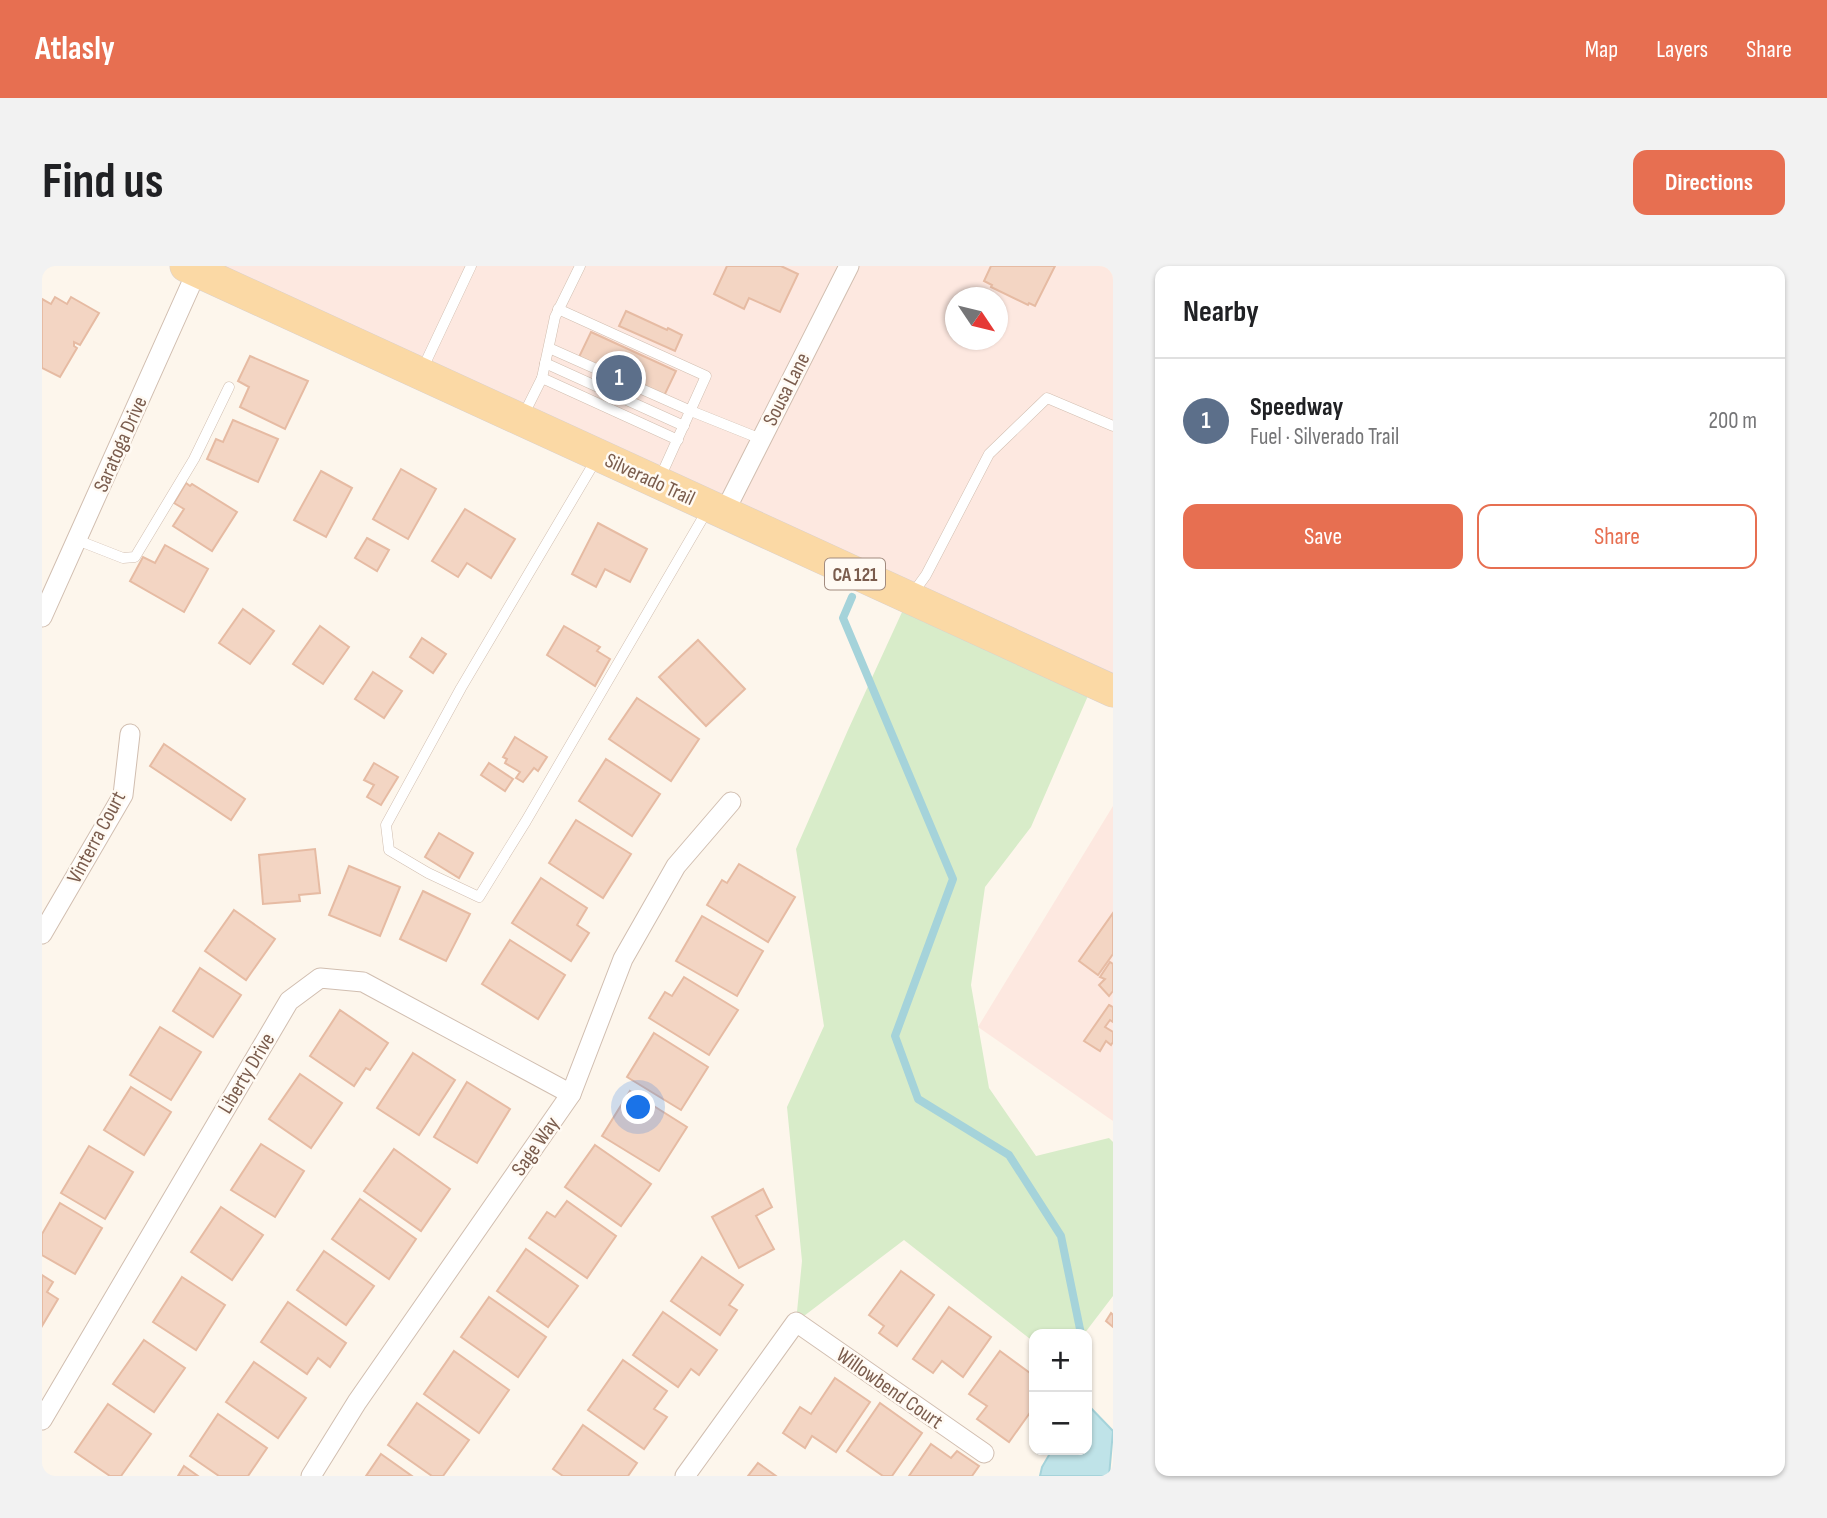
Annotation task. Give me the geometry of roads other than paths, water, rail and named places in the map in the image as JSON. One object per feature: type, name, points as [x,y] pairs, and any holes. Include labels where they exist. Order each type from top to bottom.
[{"type":"main road","name":"Silverado Trail","points":[[192,269],[1113,691]]},
{"type":"street","name":"Sousa Lane","points":[[717,510],[761,439],[849,266]]},
{"type":"street","name":"Saratoga Drive","points":[[42,617],[192,269]]},
{"type":"street","name":"Vinterra Court","points":[[42,934],[123,795],[130,734]]},
{"type":"street","name":"Sage Way","points":[[312,1476],[357,1402],[571,1094],[623,959],[676,866],[731,802]]},
{"type":"street","name":"Liberty Drive","points":[[42,1420],[289,1001],[320,978],[363,982],[571,1094]]},
{"type":"street","name":"Willowbend Court","points":[[685,1476],[796,1322],[984,1453]]},
{"type":"lane","points":[[421,373],[471,266]]},
{"type":"lane","points":[[521,419],[542,378],[558,309],[580,266]]},
{"type":"lane","points":[[558,309],[706,376],[658,483]]},
{"type":"lane","points":[[549,348],[761,439]]},
{"type":"lane","points":[[545,363],[684,426]]},
{"type":"lane","points":[[542,378],[678,440]]},
{"type":"lane","points":[[77,540],[123,558],[135,557],[194,459],[229,387]]},
{"type":"lane","points":[[908,599],[926,575],[989,454],[1047,398],[1113,426]]},
{"type":"lane","points":[[599,455],[461,688],[386,825],[390,850],[428,873],[479,897],[717,510]]},
{"type":"water","points":[[1092,1409],[1113,1431],[1109,1476],[1040,1476],[1049,1455],[1092,1455]]},
{"type":"waterway","points":[[852,597],[843,618],[953,879],[895,1036],[918,1099],[1009,1155],[1061,1236],[1080,1329]]},
{"type":"place","name":"Speedway","points":[[619,378]]}]
